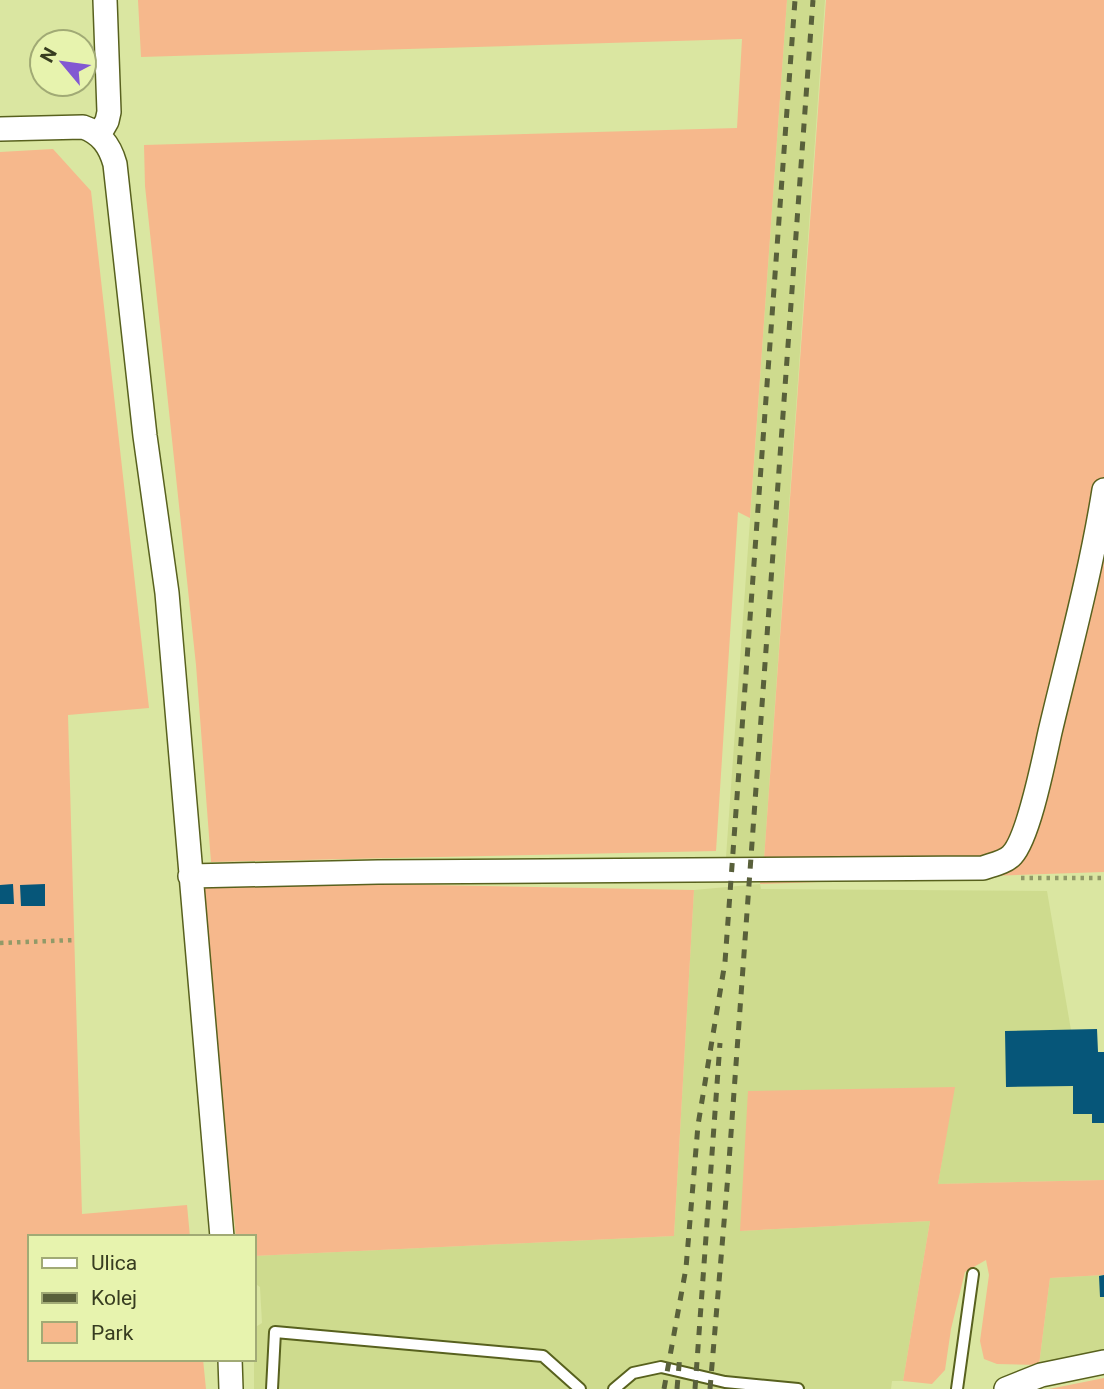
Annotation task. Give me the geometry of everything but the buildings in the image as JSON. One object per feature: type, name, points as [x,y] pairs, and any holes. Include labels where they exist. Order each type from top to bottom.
[{"type":"street","points":[[99,135],[109,112],[105,0]]},
{"type":"street","points":[[0,129],[83,127],[99,135],[110,149],[115,163],[145,436],[167,593],[222,1235]]},
{"type":"street","points":[[190,876],[983,868],[1000,862],[1011,856],[1021,840],[1037,791],[1093,553],[1104,491]]},
{"type":"street","points":[[230,1361],[232,1389]]},
{"type":"street","points":[[1006,1389],[1041,1375],[1104,1362]]},
{"type":"lane","points":[[957,1389],[973,1274]]},
{"type":"lane","points":[[272,1389],[275,1332],[543,1356],[580,1389]]},
{"type":"lane","points":[[614,1389],[633,1373],[661,1367],[724,1382],[797,1389]]},
{"type":"path","points":[[1020,878],[1104,878]]},
{"type":"path","points":[[0,943],[75,940]]},
{"type":"shaded area","points":[[787,0],[825,0],[764,859],[726,857]]},
{"type":"shaded area","points":[[760,884],[761,889],[1047,891],[1071,1030],[1104,1085],[1104,1180],[938,1184],[954,1087],[740,1231],[930,1221],[903,1381],[892,1381],[891,1389],[254,1389],[256,1327],[262,1323],[260,1287],[256,1284],[256,1256],[674,1236],[694,890]]},
{"type":"shaded area","points":[[1104,1275],[1104,1351],[1039,1365],[1050,1278]]},
{"type":"green space","points":[[138,0],[787,0],[750,518],[738,512],[716,851],[211,862],[196,665],[145,186],[144,145],[737,128],[742,39],[141,57]]},
{"type":"green space","points":[[826,0],[1104,0],[1104,872],[760,884],[764,859]]},
{"type":"green space","points":[[53,149],[91,191],[149,708],[68,715],[82,1214],[187,1205],[190,1235],[28,1235],[28,1361],[203,1361],[206,1389],[0,1389],[0,152]]},
{"type":"green space","points":[[376,884],[694,890],[674,1236],[256,1256],[256,1235],[236,1235],[199,887]]},
{"type":"green space","points":[[955,1087],[938,1184],[1104,1180],[1104,1275],[1050,1278],[1039,1365],[997,1364],[984,1359],[980,1341],[989,1275],[986,1260],[965,1272],[951,1329],[945,1370],[932,1384],[903,1381],[930,1221],[740,1231],[748,1091]]},
{"type":"green space","points":[[1104,1378],[1104,1389],[1049,1389]]},
{"type":"railway","points":[[664,1389],[686,1268],[698,1125],[725,962],[795,0]]},
{"type":"railway","points":[[710,1389],[728,1175],[813,0]]},
{"type":"railway","points":[[695,1389],[720,1043]]},
{"type":"railway","points":[[677,1389],[680,1354]]}]
